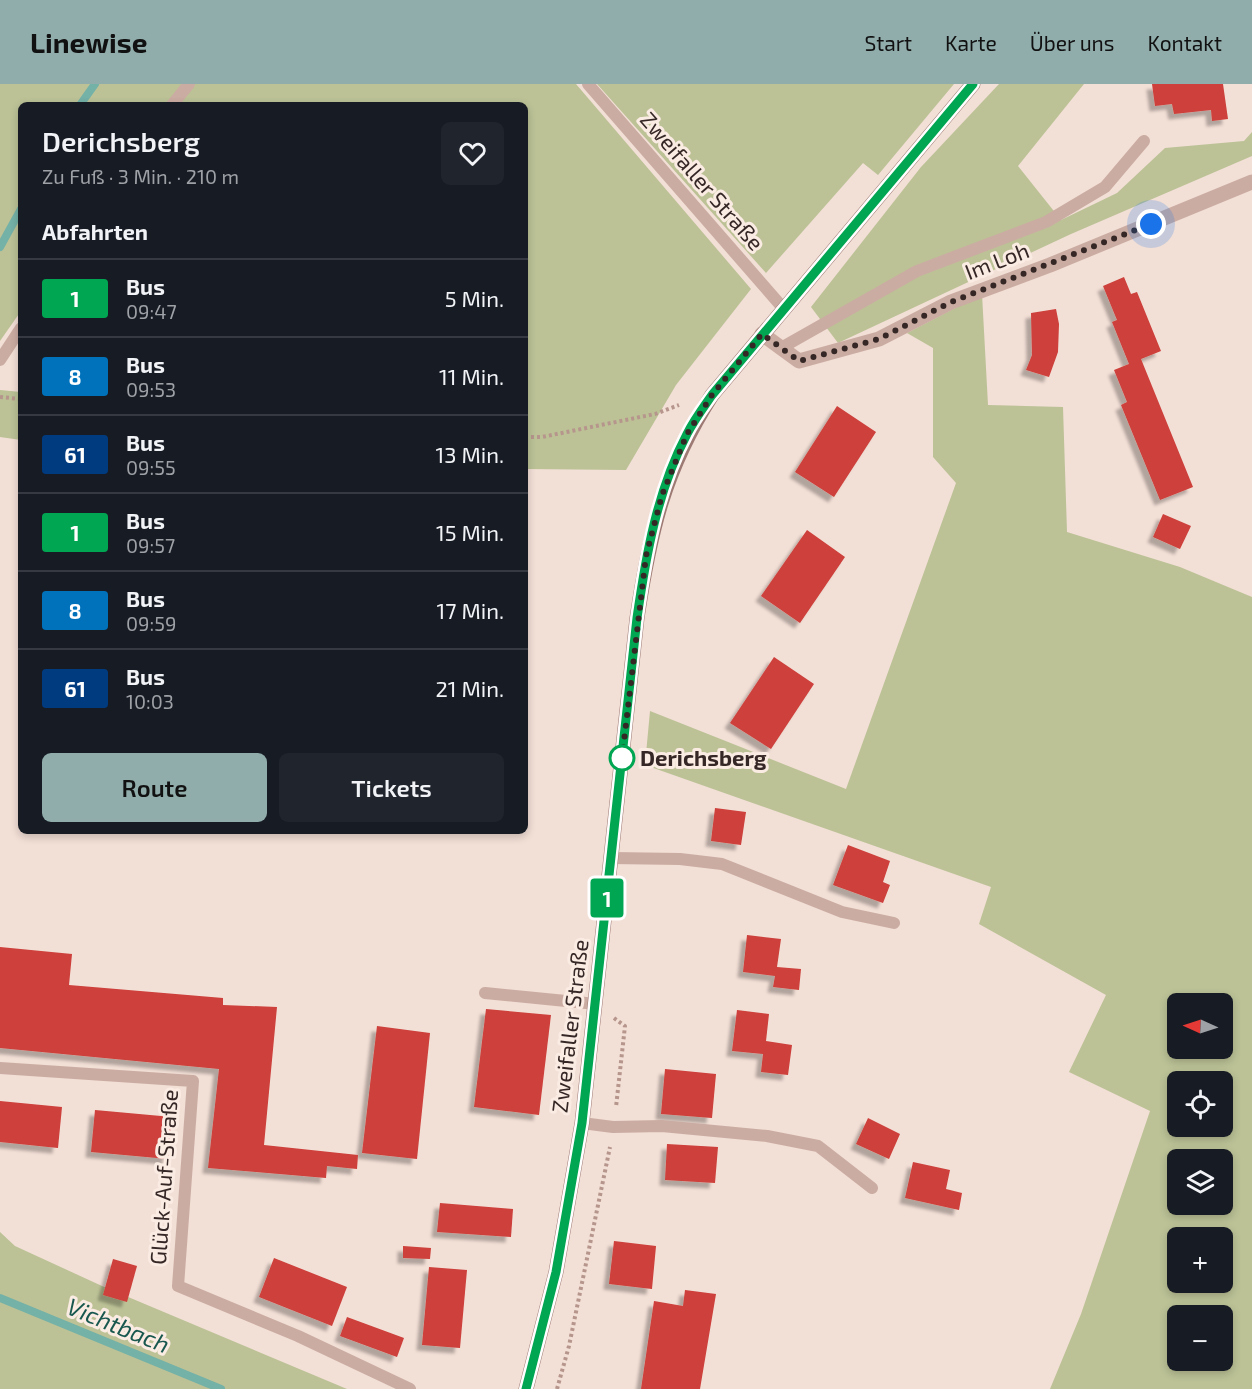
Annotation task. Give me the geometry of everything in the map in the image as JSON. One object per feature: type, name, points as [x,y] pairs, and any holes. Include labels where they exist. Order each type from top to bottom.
[{"type":"main road","name":"Zweifaller Straße","points":[[526,1389],[556,1272],[582,1123],[646,556],[673,464],[687,434],[712,395],[973,84]]},
{"type":"street","name":"Im Loh","points":[[762,334],[799,361],[879,339],[951,302],[1050,265],[1252,182]]},
{"type":"lane","points":[[174,102],[189,84]]},
{"type":"lane","name":"Zweifaller Straße","points":[[588,84],[783,308]]},
{"type":"lane","points":[[781,348],[917,271],[1046,222],[1105,187],[1144,141]]},
{"type":"lane","points":[[0,360],[18,333]]},
{"type":"lane","points":[[612,858],[680,859],[722,864],[842,912],[894,923]]},
{"type":"lane","points":[[485,993],[596,1004]]},
{"type":"lane","name":"Glück-Auf-Straße","points":[[0,1068],[193,1081],[178,1286],[298,1336],[410,1389]]},
{"type":"lane","points":[[582,1123],[614,1127],[662,1126],[767,1136],[819,1146],[872,1188]]},
{"type":"path","points":[[528,437],[542,437],[655,414],[712,395]]},
{"type":"path","points":[[0,397],[18,399]]},
{"type":"path","points":[[557,1389],[572,1335],[614,1127],[625,1026],[596,1004]]},
{"type":"green space","points":[[0,84],[576,84],[751,289],[676,385],[626,470],[528,469],[528,102],[18,102],[18,315],[0,341]]},
{"type":"green space","points":[[597,84],[954,84],[878,175],[863,163],[766,273]]},
{"type":"green space","points":[[999,84],[1084,84],[1018,166],[1061,220],[1117,193],[1165,148],[1244,141],[1252,132],[1252,156],[1071,234],[838,343],[811,307],[921,167]]},
{"type":"green space","points":[[982,294],[988,405],[1063,407],[1067,532],[1180,567],[1252,597],[1252,1389],[1050,1389],[1081,1314],[1150,1111],[1069,1072],[1106,995],[979,924],[991,887],[645,765],[650,711],[846,789],[956,483],[933,457],[933,348],[907,333]]},
{"type":"green space","points":[[0,390],[18,392],[18,440],[0,437]]},
{"type":"green space","points":[[0,1232],[15,1246],[102,1286],[347,1389],[0,1389]]},
{"type":"building","points":[[1152,84],[1223,84],[1228,119],[1212,121],[1211,110],[1174,114],[1172,104],[1155,106]]},
{"type":"building","points":[[1124,277],[1131,294],[1137,292],[1161,351],[1141,359],[1193,487],[1160,500],[1121,405],[1127,402],[1114,370],[1129,364],[1112,322],[1117,320],[1103,286]]},
{"type":"building","points":[[1056,309],[1059,324],[1058,352],[1049,377],[1026,370],[1032,355],[1031,313]]},
{"type":"building","points":[[837,406],[876,432],[834,497],[795,472]]},
{"type":"building","points":[[1163,514],[1191,526],[1180,549],[1153,537]]},
{"type":"building","points":[[807,530],[845,557],[800,623],[761,596]]},
{"type":"building","points":[[774,657],[814,684],[771,749],[730,723]]},
{"type":"building","points":[[715,808],[746,812],[741,845],[711,841]]},
{"type":"building","points":[[848,845],[890,861],[883,882],[890,885],[883,903],[833,885]]},
{"type":"building","points":[[747,935],[781,939],[777,967],[801,969],[799,990],[773,987],[775,976],[743,972]]},
{"type":"building","points":[[0,947],[72,954],[69,985],[223,998],[223,1005],[277,1007],[264,1145],[358,1155],[357,1169],[327,1166],[326,1178],[208,1168],[219,1069],[0,1048]]},
{"type":"building","points":[[486,1009],[551,1015],[539,1115],[474,1107]]},
{"type":"building","points":[[737,1010],[769,1014],[766,1041],[792,1045],[788,1075],[761,1072],[763,1054],[732,1051]]},
{"type":"building","points":[[377,1026],[430,1033],[417,1159],[362,1153]]},
{"type":"building","points":[[665,1069],[716,1074],[712,1118],[661,1114]]},
{"type":"building","points":[[0,1101],[62,1107],[58,1148],[0,1142]]},
{"type":"building","points":[[95,1110],[172,1117],[168,1159],[91,1152]]},
{"type":"building","points":[[868,1118],[900,1134],[889,1159],[856,1144]]},
{"type":"building","points":[[667,1144],[718,1147],[715,1183],[665,1180]]},
{"type":"building","points":[[913,1162],[950,1170],[946,1189],[962,1193],[959,1210],[905,1198]]},
{"type":"building","points":[[440,1203],[513,1209],[511,1237],[437,1232]]},
{"type":"building","points":[[614,1241],[656,1246],[652,1289],[609,1284]]},
{"type":"building","points":[[403,1246],[431,1248],[430,1259],[403,1258]]},
{"type":"building","points":[[274,1258],[347,1287],[332,1326],[259,1297]]},
{"type":"building","points":[[113,1259],[137,1266],[127,1302],[103,1295]]},
{"type":"building","points":[[429,1267],[467,1270],[460,1348],[422,1345]]},
{"type":"building","points":[[685,1290],[716,1294],[700,1389],[641,1389],[654,1301],[683,1306]]},
{"type":"building","points":[[347,1317],[404,1338],[397,1357],[340,1336]]},
{"type":"waterway","name":"Vichtbach","points":[[82,102],[95,84]]},
{"type":"waterway","name":"Vichtbach","points":[[0,247],[18,214]]},
{"type":"waterway","name":"Vichtbach","points":[[0,1298],[221,1389]]},
{"type":"bus line","name":"1","points":[[526,1389],[538,1351],[556,1272],[582,1123],[637,618],[646,556],[662,495],[687,434],[712,395],[973,84]]},
{"type":"place","name":"Derichsberg","points":[[622,758]]},
{"type":"route","points":[[622,758],[646,556],[662,495],[687,434],[712,395],[762,334],[799,361],[879,339],[951,302],[1151,224]]}]
